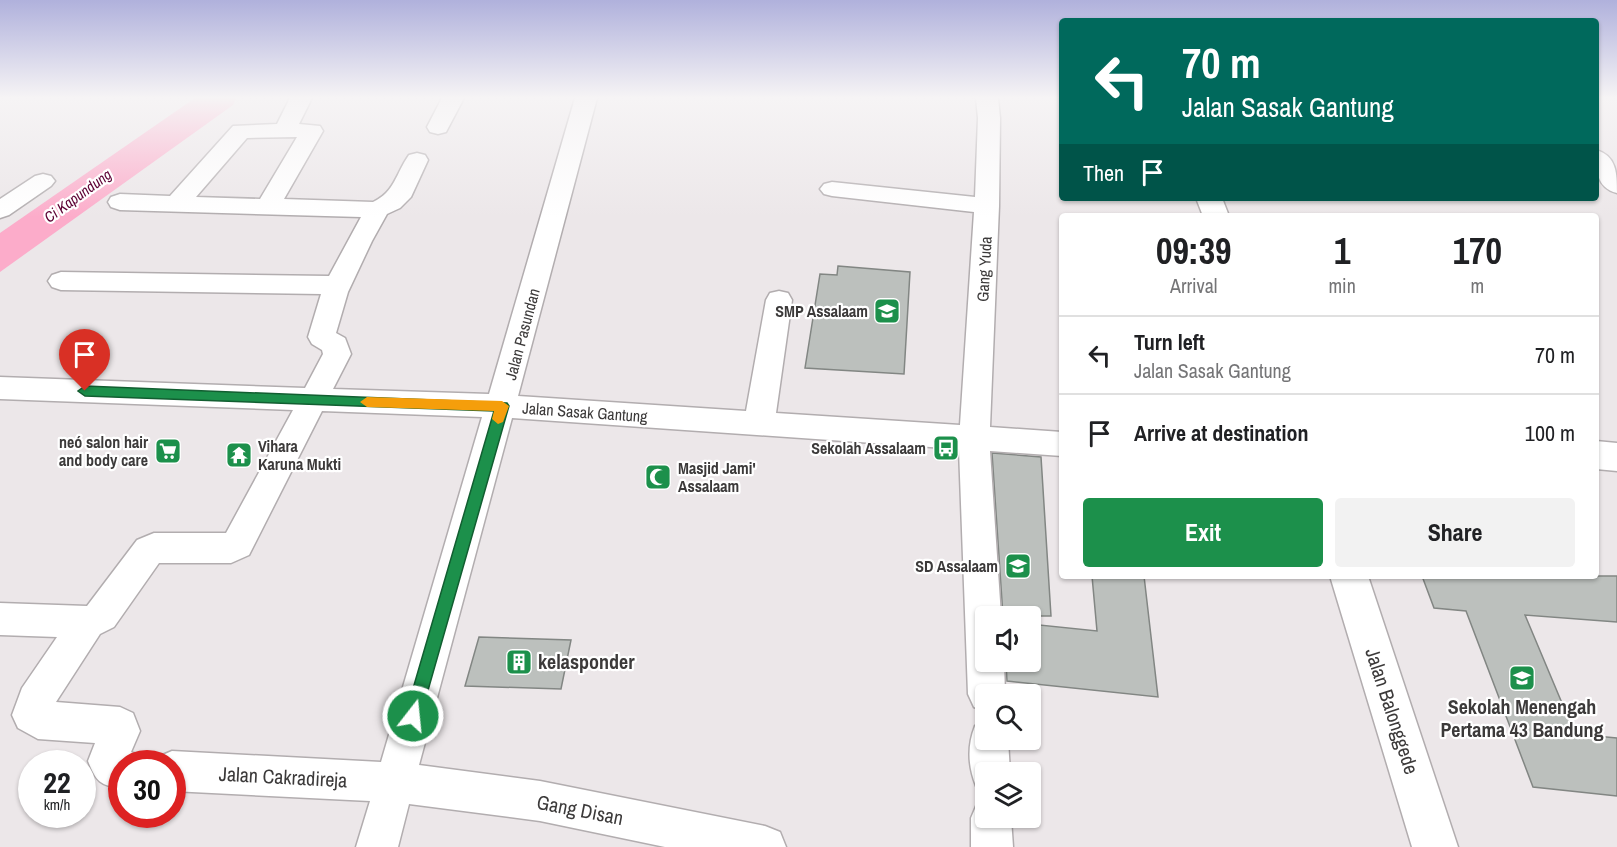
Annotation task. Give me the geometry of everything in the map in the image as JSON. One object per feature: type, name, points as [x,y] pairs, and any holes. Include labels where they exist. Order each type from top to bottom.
[{"type":"street","points":[[176,204],[235,138]]},
{"type":"street","points":[[268,206],[308,138]]},
{"type":"street","name":"Jalan Pasundan","points":[[377,847],[575,138]]},
{"type":"street","name":"Gang Yuda","points":[[983,606],[974,439],[989,138]]},
{"type":"street","points":[[120,202],[375,210],[396,201],[404,190],[417,160]]},
{"type":"street","points":[[1599,162],[1617,185]]},
{"type":"street","points":[[0,210],[43,181]]},
{"type":"street","points":[[832,189],[987,206]]},
{"type":"street","points":[[0,619],[88,622],[102,616],[149,550],[154,548],[231,548],[237,545],[338,354],[335,345],[322,337],[324,322],[375,210]]},
{"type":"street","points":[[61,281],[339,285]]},
{"type":"street","points":[[759,423],[779,300]]},
{"type":"street","name":"Jalan Sasak Gantung","points":[[2,391],[502,406],[1059,444]]},
{"type":"street","points":[[1599,455],[1617,457]]},
{"type":"street","name":"Jalan Balonggede","points":[[1350,579],[1435,847]]},
{"type":"street","points":[[88,622],[35,701],[31,715],[38,720],[120,726],[121,731],[112,750]]},
{"type":"street","name":"Jalan Cakradireja","points":[[186,772],[394,782]]},
{"type":"street","name":"Gang Disan","points":[[394,782],[540,801],[765,847]]},
{"type":"street","points":[[991,828],[992,847]]},
{"type":"water","name":"Ci Kapundung","points":[[138,138],[188,138],[0,272],[0,233]]},
{"type":"building","name":"SMP Assalaam","points":[[838,266],[910,272],[904,374],[805,368],[820,274],[837,275]]},
{"type":"building","points":[[992,453],[1041,457],[1051,616],[1041,616],[1041,606],[1002,606]]},
{"type":"building","name":"Sekolah Menengah Pertama 43 Bandung","points":[[1599,576],[1617,576],[1617,622],[1525,615],[1575,734],[1617,738],[1617,796],[1533,787],[1466,611],[1434,608],[1423,579],[1599,579]]},
{"type":"building","points":[[1092,579],[1144,579],[1158,697],[1007,681],[1007,672],[1041,672],[1041,625],[1097,631]]},
{"type":"building","name":"kelasponder","points":[[479,637],[571,640],[561,689],[465,686]]},
{"type":"slow traffic","points":[[367,402],[502,406],[498,419]]},
{"type":"place","name":"SMP Assalaam","points":[[887,311]]},
{"type":"place","name":"Sekolah Assalaam","points":[[946,448]]},
{"type":"place","name":"neó salon hair and body care","points":[[168,451]]},
{"type":"place","name":"Vihara Karuna Mukti","points":[[239,455]]},
{"type":"place","name":"Masjid Jami' Assalaam","points":[[658,477]]},
{"type":"place","name":"SD Assalaam","points":[[1018,566]]},
{"type":"place","name":"kelasponder","points":[[519,662]]},
{"type":"place","name":"Sekolah Menengah Pertama 43 Bandung","points":[[1522,678]]},
{"type":"route","points":[[85,391],[502,406],[413,716]]}]
